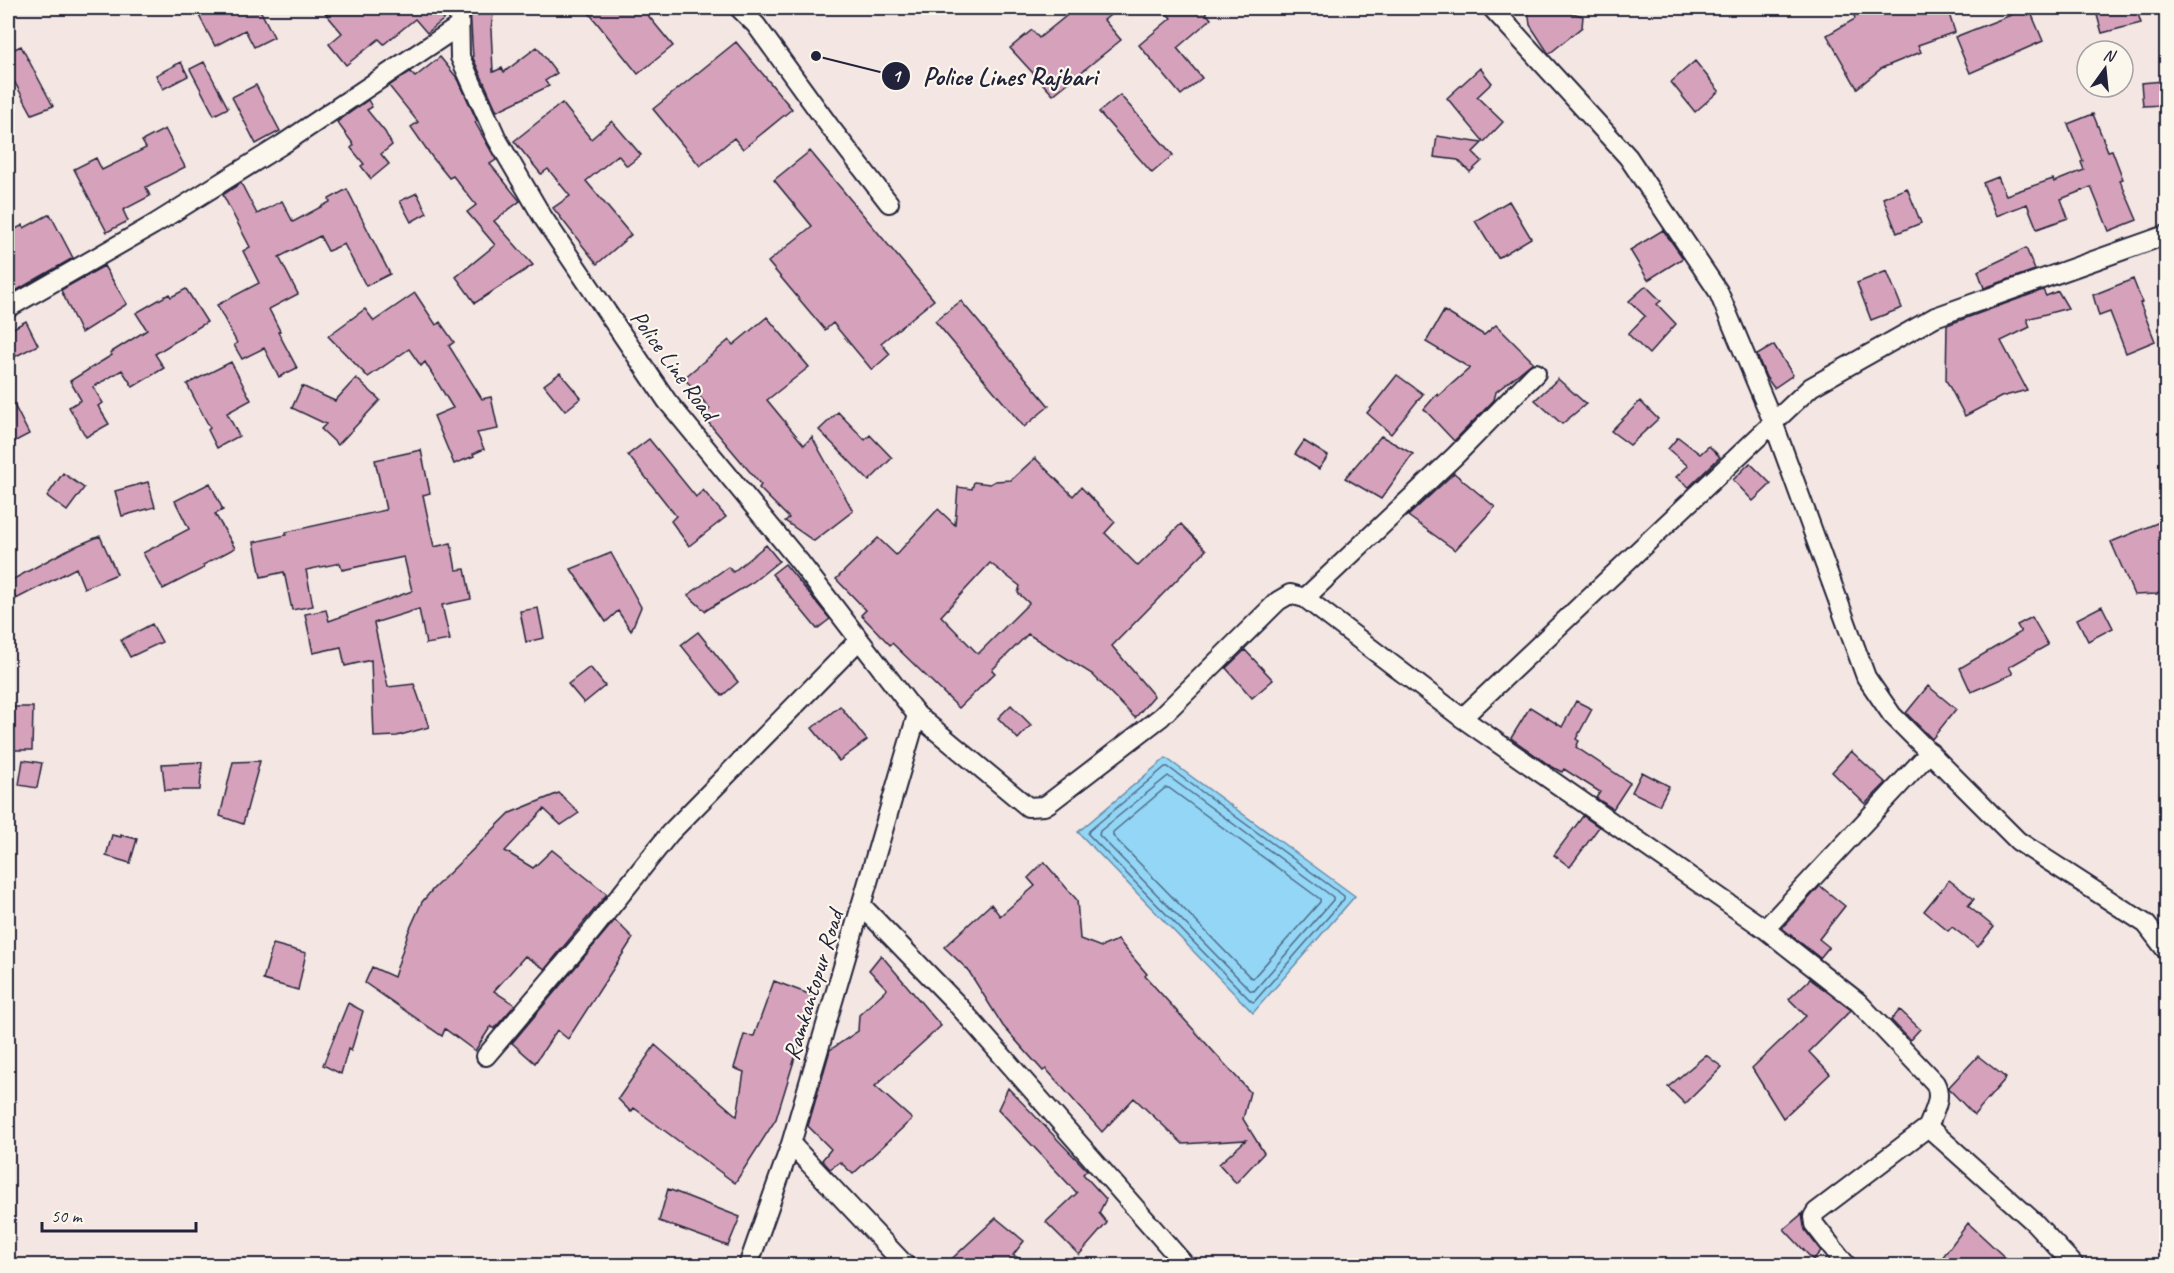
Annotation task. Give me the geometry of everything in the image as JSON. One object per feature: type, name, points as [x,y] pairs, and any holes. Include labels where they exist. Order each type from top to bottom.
[{"type":"street","points":[[739,8],[756,25],[889,203]]},
{"type":"street","points":[[1492,8],[1628,157],[1718,291],[1773,422],[1866,677],[1892,715],[2018,841],[2146,924],[2166,950]]},
{"type":"street","points":[[8,308],[153,225],[273,150],[459,17]]},
{"type":"street","name":"Police Line Road","points":[[459,17],[460,57],[497,139],[542,216],[667,401],[799,561],[917,716],[1028,807],[1044,806],[1161,717],[1278,600],[1290,594],[1305,598]]},
{"type":"street","points":[[1462,718],[1811,387],[1935,317],[2166,235]]},
{"type":"street","points":[[1536,373],[1455,456],[1305,598],[1462,718],[1765,929],[1858,1002],[1935,1083],[1939,1090],[1938,1099],[1928,1127],[1816,1212],[1813,1217],[1814,1224],[1847,1266]]},
{"type":"street","points":[[486,1056],[591,932],[670,833],[859,640]]},
{"type":"street","name":"Ramkantopur Road","points":[[748,1266],[791,1144],[917,716]]},
{"type":"street","points":[[1765,929],[1930,752]]},
{"type":"street","points":[[862,906],[956,1003],[1186,1266]]},
{"type":"street","points":[[1928,1127],[2034,1222],[2075,1266]]},
{"type":"street","points":[[791,1144],[906,1266]]},
{"type":"water","points":[[1166,758],[1355,896],[1253,1013],[1078,832]]},
{"type":"building","points":[[195,8],[259,8],[274,37],[254,47],[245,30],[215,46]]},
{"type":"building","points":[[321,8],[448,8],[448,16],[427,33],[415,19],[384,44],[379,39],[346,65],[329,44],[342,33]]},
{"type":"building","points":[[470,8],[494,8],[491,29],[493,72],[502,68],[504,72],[537,47],[557,73],[545,81],[549,86],[497,111],[473,58]]},
{"type":"building","points":[[585,8],[642,8],[673,46],[638,74]]},
{"type":"building","points":[[1076,8],[1119,8],[1104,20],[1121,40],[1053,95],[1010,48],[1032,30],[1039,38]]},
{"type":"building","points":[[1162,8],[1202,8],[1211,19],[1177,48],[1202,78],[1181,95],[1139,45],[1171,18]]},
{"type":"building","points":[[1528,8],[1565,8],[1583,16],[1582,27],[1549,54],[1530,25]]},
{"type":"building","points":[[1873,8],[1947,8],[1955,32],[1918,45],[1921,52],[1882,68],[1857,88],[1827,35],[1855,19],[1854,15]]},
{"type":"building","points":[[2029,8],[2043,41],[1970,73],[1955,37]]},
{"type":"building","points":[[2095,8],[2136,8],[2141,23],[2102,33]]},
{"type":"building","points":[[736,42],[792,109],[743,149],[734,138],[700,166],[653,109]]},
{"type":"building","points":[[21,46],[53,106],[32,114],[8,70],[8,52]]},
{"type":"building","points":[[440,57],[458,79],[477,121],[475,122],[496,160],[490,164],[520,201],[494,221],[533,265],[475,303],[456,277],[495,245],[467,212],[476,205],[453,176],[449,178],[432,157],[411,127],[418,122],[389,86],[410,72],[415,77]]},
{"type":"building","points":[[1695,61],[1719,91],[1695,112],[1671,82]]},
{"type":"building","points":[[181,62],[188,76],[163,89],[156,75]]},
{"type":"building","points":[[204,62],[228,108],[214,115],[190,69]]},
{"type":"building","points":[[1480,68],[1492,83],[1477,97],[1503,122],[1484,142],[1447,98]]},
{"type":"building","points":[[2163,81],[2165,105],[2143,106],[2141,83]]},
{"type":"building","points":[[256,85],[280,131],[256,144],[232,97]]},
{"type":"building","points":[[1120,95],[1173,155],[1152,173],[1099,112]]},
{"type":"building","points":[[368,100],[372,107],[367,110],[385,132],[392,145],[381,154],[389,164],[371,179],[361,166],[364,164],[351,148],[354,145],[337,122]]},
{"type":"building","points":[[562,103],[591,139],[612,121],[641,155],[627,166],[618,155],[586,181],[631,235],[597,264],[553,208],[570,196],[548,169],[541,174],[514,141]]},
{"type":"building","points":[[2093,114],[2108,151],[2112,150],[2123,179],[2120,180],[2137,220],[2109,231],[2091,187],[2061,199],[2068,218],[2037,229],[2027,204],[1996,216],[1983,183],[1998,177],[2006,195],[2053,179],[2054,182],[2084,170],[2081,162],[2083,161],[2068,124]]},
{"type":"building","points":[[165,129],[185,167],[146,187],[150,196],[123,210],[128,221],[107,232],[74,169],[96,158],[102,170],[146,148],[142,141]]},
{"type":"building","points":[[1437,136],[1482,143],[1473,152],[1482,161],[1470,172],[1458,160],[1434,157]]},
{"type":"building","points":[[810,151],[934,300],[881,343],[890,354],[872,370],[833,323],[825,330],[768,262],[812,226],[774,180]]},
{"type":"building","points":[[241,183],[257,214],[282,201],[293,222],[330,202],[329,199],[347,189],[390,274],[366,286],[344,244],[328,251],[320,236],[279,257],[298,294],[269,309],[297,368],[279,377],[264,348],[242,359],[234,345],[237,343],[217,305],[259,283],[243,251],[250,247],[223,195]]},
{"type":"building","points":[[1907,188],[1921,223],[1897,233],[1883,198]]},
{"type":"building","points":[[417,193],[427,213],[411,222],[400,201]]},
{"type":"building","points":[[1509,201],[1531,238],[1498,258],[1475,221]]},
{"type":"building","points":[[50,214],[73,258],[12,293],[8,284],[8,233],[23,225],[24,228]]},
{"type":"building","points":[[1663,230],[1683,258],[1648,280],[1630,250]]},
{"type":"building","points":[[2026,248],[2035,270],[1984,288],[1978,271]]},
{"type":"building","points":[[104,266],[127,304],[81,333],[61,290]]},
{"type":"building","points":[[1887,271],[1902,308],[1871,320],[1857,283]]},
{"type":"building","points":[[2133,279],[2155,341],[2126,353],[2110,312],[2099,316],[2093,295]]},
{"type":"building","points":[[1646,286],[1661,301],[1657,304],[1676,324],[1649,354],[1628,334],[1645,316],[1629,301]]},
{"type":"building","points":[[186,289],[207,322],[155,354],[164,368],[133,387],[122,370],[93,387],[103,403],[98,406],[109,424],[86,437],[69,407],[81,400],[70,381],[147,330],[136,313],[169,294],[171,297]]},
{"type":"building","points":[[2043,290],[2046,296],[2058,291],[2068,308],[2027,319],[2030,327],[2001,341],[2027,390],[2001,397],[1965,416],[1946,380],[1947,325]]},
{"type":"building","points":[[415,293],[436,325],[440,322],[454,342],[449,346],[482,399],[491,397],[498,429],[477,433],[484,449],[454,464],[434,416],[453,408],[425,362],[421,366],[409,349],[368,377],[328,336],[365,309],[374,321]]},
{"type":"building","points":[[961,301],[1049,406],[1024,427],[935,321]]},
{"type":"building","points":[[1444,311],[1484,335],[1496,325],[1533,362],[1496,392],[1494,400],[1454,441],[1424,409],[1437,394],[1438,396],[1470,368],[1426,342]]},
{"type":"building","points":[[767,317],[809,367],[767,400],[804,445],[812,437],[853,511],[814,541],[785,521],[789,518],[759,488],[761,485],[702,415],[710,409],[684,378],[729,340],[733,345]]},
{"type":"building","points":[[26,321],[38,345],[8,360],[8,331]]},
{"type":"building","points":[[1774,345],[1793,375],[1774,388],[1766,377],[1757,355]]},
{"type":"building","points":[[231,362],[251,400],[227,413],[239,436],[217,448],[208,430],[210,428],[187,384]]},
{"type":"building","points":[[560,373],[581,398],[565,411],[544,385]]},
{"type":"building","points":[[1397,375],[1423,394],[1391,434],[1367,413]]},
{"type":"building","points":[[356,378],[380,400],[338,445],[321,429],[326,424],[292,408],[302,386],[335,401]]},
{"type":"building","points":[[1558,379],[1586,404],[1562,424],[1535,400]]},
{"type":"building","points":[[8,393],[29,434],[8,445]]},
{"type":"building","points":[[1640,401],[1658,419],[1630,445],[1611,431]]},
{"type":"building","points":[[838,412],[865,440],[870,435],[892,458],[869,481],[819,430]]},
{"type":"building","points":[[1381,436],[1413,454],[1381,499],[1345,478]]},
{"type":"building","points":[[1678,437],[1700,454],[1709,446],[1720,457],[1689,487],[1676,477],[1688,466],[1668,449]]},
{"type":"building","points":[[649,439],[696,497],[703,490],[726,517],[689,546],[671,521],[676,516],[628,455]]},
{"type":"building","points":[[1304,441],[1328,456],[1319,469],[1295,454]]},
{"type":"building","points":[[421,450],[430,493],[423,495],[434,547],[451,543],[456,570],[465,569],[471,599],[442,605],[450,640],[426,644],[419,609],[374,623],[388,687],[414,684],[429,727],[397,736],[374,737],[371,660],[345,666],[341,647],[313,653],[305,614],[326,610],[329,621],[412,591],[404,557],[342,570],[340,563],[306,570],[313,606],[292,610],[284,572],[261,577],[254,542],[286,535],[286,532],[386,510],[375,460]]},
{"type":"building","points":[[1035,458],[1073,496],[1081,487],[1115,522],[1105,533],[1138,566],[1181,524],[1206,550],[1112,646],[1154,696],[1135,718],[1092,674],[1028,634],[992,670],[995,673],[959,708],[861,615],[866,610],[836,579],[878,538],[896,555],[938,509],[955,525],[958,487],[972,489],[974,482],[990,484],[995,481],[1011,480]],"holes":[[[990,563],[1020,586],[1018,593],[1029,603],[978,654],[941,616]]]},
{"type":"building","points":[[1750,463],[1771,484],[1753,501],[1733,480]]},
{"type":"building","points":[[63,473],[84,488],[67,511],[47,496]]},
{"type":"building","points":[[1454,473],[1495,507],[1455,550],[1408,516]]},
{"type":"building","points":[[148,482],[155,507],[122,516],[115,491]]},
{"type":"building","points":[[210,483],[223,510],[215,514],[235,548],[203,565],[204,568],[163,589],[143,553],[189,529],[175,501]]},
{"type":"building","points":[[2162,521],[2166,530],[2166,586],[2157,594],[2134,595],[2111,542]]},
{"type":"building","points":[[100,536],[117,574],[84,588],[76,568],[16,599],[8,582],[67,550]]},
{"type":"building","points":[[766,545],[779,561],[753,582],[705,611],[688,595],[728,567],[733,572]]},
{"type":"building","points":[[611,553],[641,607],[631,631],[618,611],[606,622],[571,569]]},
{"type":"building","points":[[785,564],[830,619],[817,629],[772,574]]},
{"type":"building","points":[[2102,606],[2113,628],[2088,641],[2077,619]]},
{"type":"building","points":[[538,608],[544,638],[526,642],[520,611]]},
{"type":"building","points":[[2032,617],[2048,645],[2009,667],[2013,674],[1971,692],[1960,668],[2021,632],[2017,625]]},
{"type":"building","points":[[152,624],[162,642],[130,657],[121,640]]},
{"type":"building","points":[[698,632],[738,682],[722,696],[681,645]]},
{"type":"building","points":[[1245,650],[1273,680],[1252,698],[1226,668]]},
{"type":"building","points":[[590,667],[605,686],[584,703],[568,684]]},
{"type":"building","points":[[1928,686],[1956,709],[1932,739],[1906,713]]},
{"type":"building","points":[[1576,701],[1592,709],[1576,739],[1579,741],[1576,747],[1630,783],[1613,809],[1596,798],[1600,792],[1564,769],[1562,772],[1552,767],[1511,738],[1530,707],[1562,727]]},
{"type":"building","points":[[1011,705],[1031,725],[1018,739],[998,718]]},
{"type":"building","points":[[840,706],[867,740],[839,761],[812,728]]},
{"type":"building","points":[[10,707],[33,707],[32,750],[8,750]]},
{"type":"building","points":[[1851,751],[1886,783],[1865,804],[1832,772]]},
{"type":"building","points":[[23,760],[42,763],[37,788],[19,785]]},
{"type":"building","points":[[260,761],[243,824],[220,816],[233,762]]},
{"type":"building","points":[[202,762],[200,790],[165,790],[162,764]]},
{"type":"building","points":[[1642,772],[1669,786],[1659,805],[1632,792]]},
{"type":"building","points":[[559,793],[579,813],[561,825],[544,809],[505,851],[533,868],[552,850],[607,894],[545,969],[525,956],[494,991],[515,1005],[494,1029],[491,1026],[475,1051],[445,1029],[442,1036],[365,983],[372,967],[394,977],[408,933],[422,902],[510,813]]},
{"type":"building","points":[[1583,816],[1599,827],[1570,867],[1554,855]]},
{"type":"building","points":[[112,835],[137,839],[130,863],[106,856]]},
{"type":"building","points":[[1044,862],[1077,900],[1080,939],[1101,947],[1118,940],[1147,974],[1145,976],[1250,1092],[1243,1119],[1264,1153],[1236,1183],[1219,1164],[1246,1140],[1183,1144],[1134,1098],[1102,1132],[1046,1069],[1043,1071],[1003,1026],[968,970],[944,947],[991,904],[1000,916],[1035,886],[1028,878]]},
{"type":"building","points":[[1949,880],[1974,899],[1968,906],[1994,927],[1978,947],[1952,927],[1948,931],[1924,911]]},
{"type":"building","points":[[1820,886],[1845,906],[1819,939],[1829,947],[1820,958],[1782,928]]},
{"type":"building","points":[[615,920],[633,938],[568,1039],[557,1030],[535,1063],[512,1043]]},
{"type":"building","points":[[273,944],[306,953],[298,990],[263,980]]},
{"type":"building","points":[[881,955],[941,1026],[875,1086],[912,1119],[853,1174],[840,1162],[830,1169],[822,1160],[831,1149],[808,1126],[830,1050],[858,1031],[859,1015],[887,989],[869,970]]},
{"type":"building","points":[[1810,979],[1851,1010],[1809,1052],[1830,1074],[1783,1118],[1752,1068],[1806,1016],[1789,999]]},
{"type":"building","points":[[774,981],[814,996],[776,1119],[735,1183],[634,1108],[631,1112],[618,1099],[655,1045],[737,1116],[744,1072],[734,1068],[744,1035],[754,1036]]},
{"type":"building","points":[[348,1003],[363,1011],[351,1051],[348,1049],[341,1074],[323,1065]]},
{"type":"building","points":[[1900,1010],[1920,1029],[1910,1040],[1891,1020]]},
{"type":"building","points":[[1706,1055],[1722,1067],[1685,1104],[1668,1087]]},
{"type":"building","points":[[1978,1056],[2006,1078],[1974,1115],[1948,1088]]},
{"type":"building","points":[[1008,1088],[1087,1170],[1083,1174],[1106,1199],[1099,1213],[1107,1223],[1079,1255],[1046,1222],[1077,1193],[998,1109]]},
{"type":"building","points":[[668,1189],[740,1217],[728,1246],[659,1221]]},
{"type":"building","points":[[1802,1214],[1805,1230],[1821,1251],[1813,1260],[1784,1229]]},
{"type":"building","points":[[996,1218],[1024,1241],[1013,1255],[1032,1266],[944,1266]]},
{"type":"building","points":[[1968,1223],[2014,1266],[1936,1266]]},
{"type":"place","name":"Police Lines Rajbari","points":[[816,56]]}]
